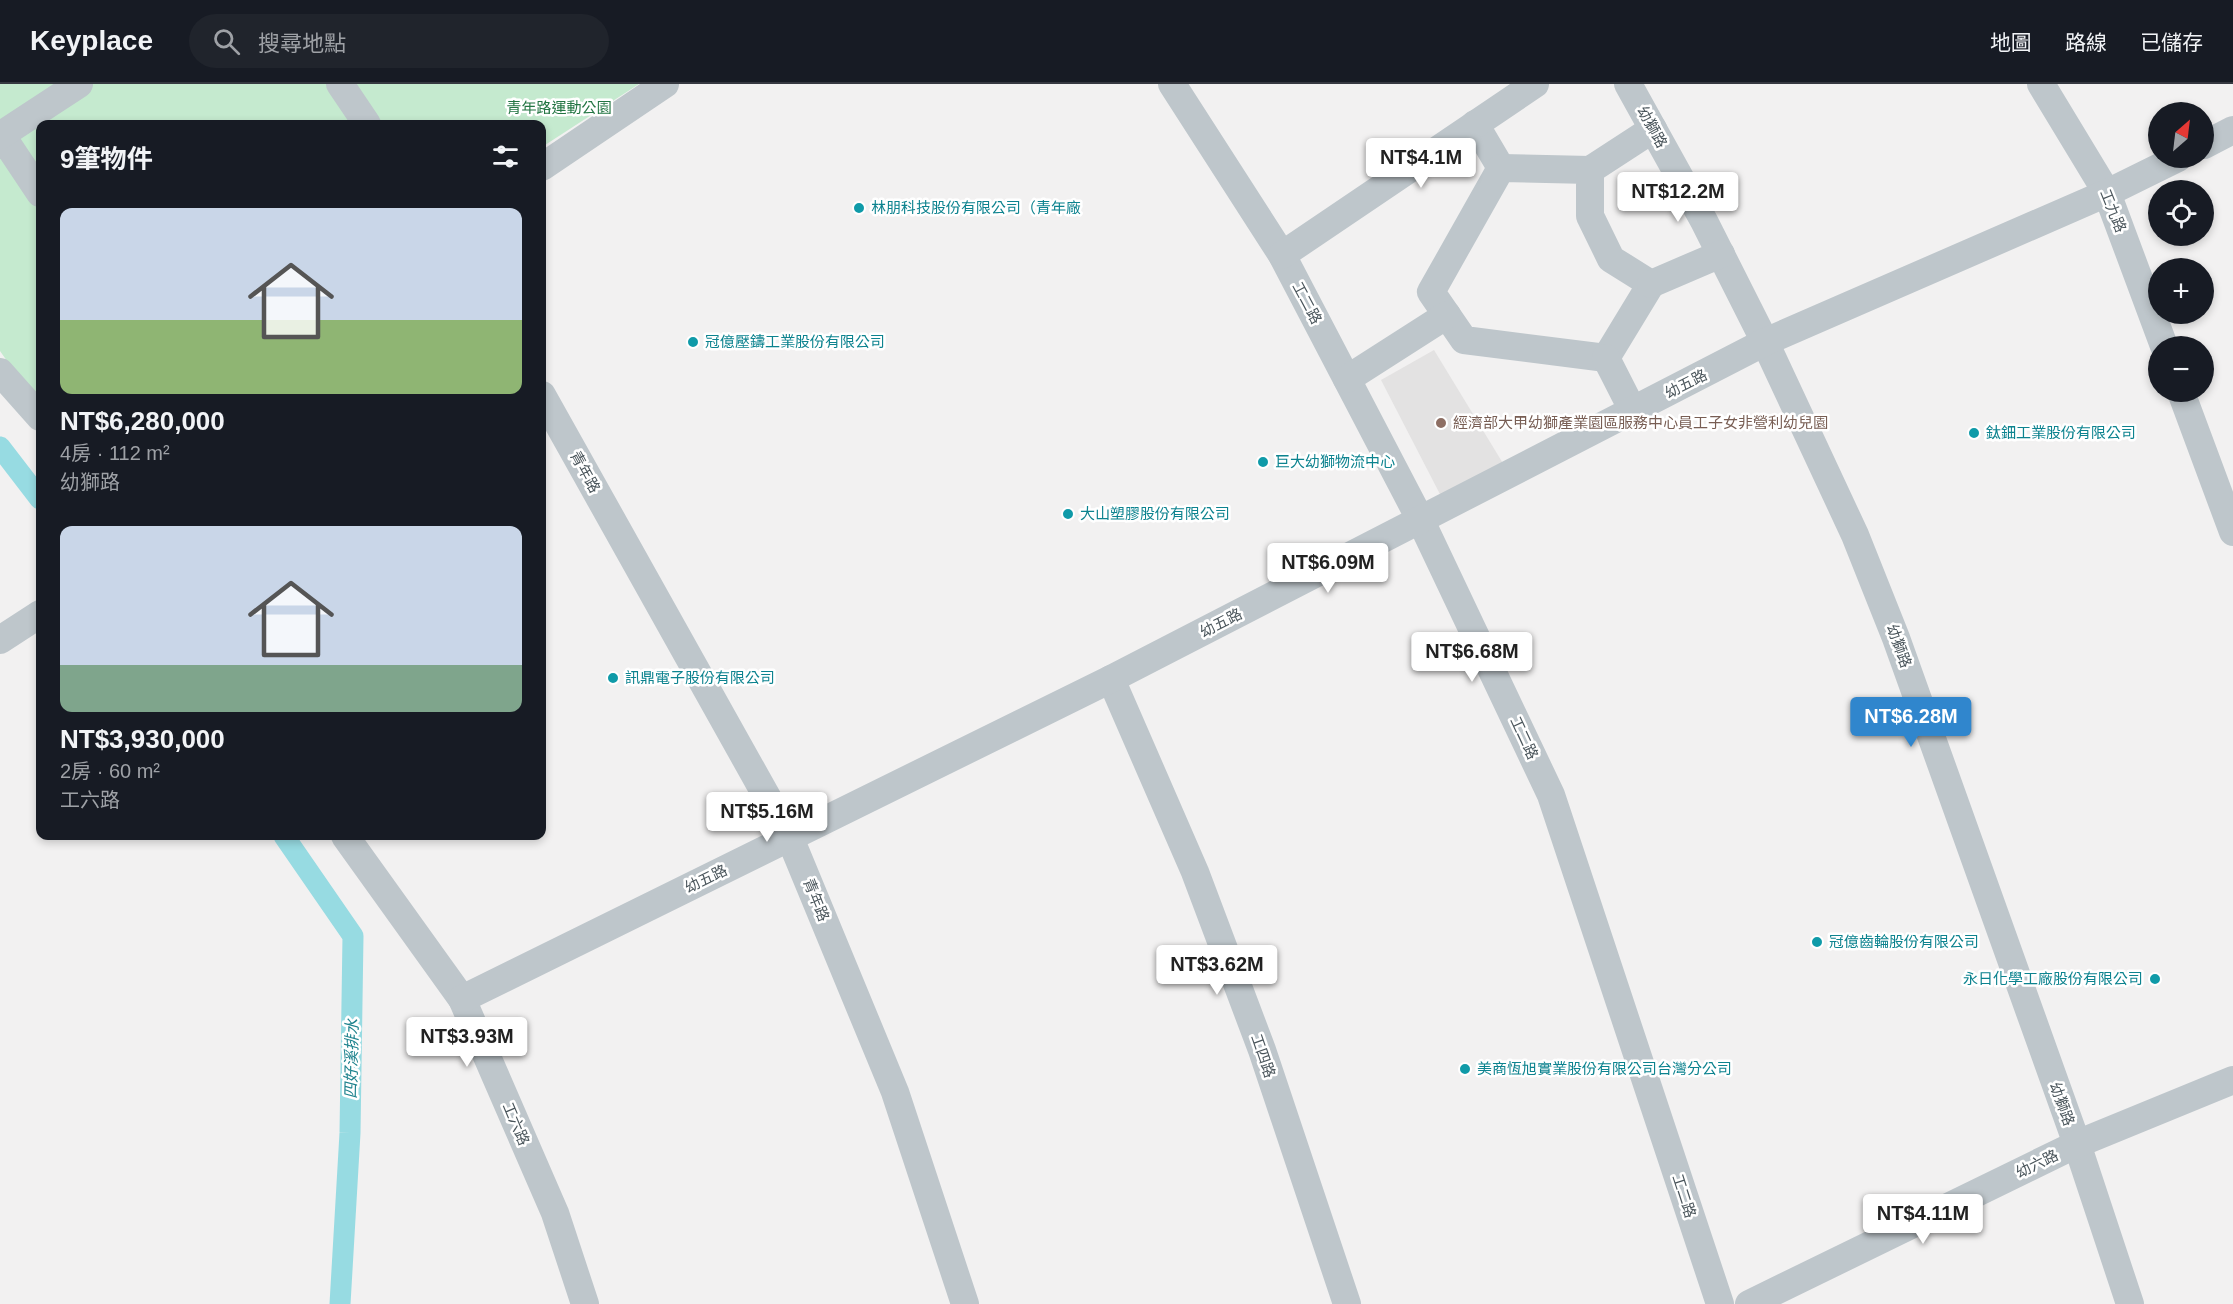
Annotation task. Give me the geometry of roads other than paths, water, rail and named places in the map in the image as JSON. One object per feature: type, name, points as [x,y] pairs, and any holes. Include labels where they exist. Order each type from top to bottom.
[{"type":"street","points":[[36,187],[1,134],[79,84]]},
{"type":"street","points":[[340,84],[364,120]]},
{"type":"street","points":[[356,84],[379,120]]},
{"type":"street","points":[[546,164],[666,84]]},
{"type":"street","name":"工二路","points":[[1172,84],[1282,255],[1421,521],[1551,795],[1720,1304]]},
{"type":"street","points":[[1282,255],[1535,84]]},
{"type":"street","name":"幼獅路","points":[[1628,84],[1721,254],[1765,342],[1855,535],[1896,638],[2077,1144],[2130,1304]]},
{"type":"street","name":"工九路","points":[[2042,84],[2107,193],[2160,336]]},
{"type":"street","points":[[1476,124],[1501,168]]},
{"type":"street","points":[[1501,168],[1590,170],[1653,129]]},
{"type":"street","points":[[2214,139],[2233,130]]},
{"type":"street","points":[[1501,168],[1431,292],[1464,340],[1606,358]]},
{"type":"street","name":"幼五路","points":[[462,999],[1111,679],[1765,342],[2107,193],[2158,168]]},
{"type":"street","points":[[1590,170],[1590,216],[1611,260],[1651,284]]},
{"type":"street","points":[[1606,358],[1651,284],[1721,254]]},
{"type":"street","points":[[1347,379],[1447,315]]},
{"type":"street","points":[[1606,358],[1633,411]]},
{"type":"street","points":[[0,372],[36,412]]},
{"type":"street","name":"青年路","points":[[546,402],[790,838],[895,1092],[965,1304]]},
{"type":"street","points":[[2185,402],[2233,532]]},
{"type":"street","points":[[0,640],[36,617]]},
{"type":"street","name":"工四路","points":[[1111,679],[1194,872],[1262,1050],[1347,1304]]},
{"type":"street","name":"工六路","points":[[348,840],[462,999],[555,1214],[585,1304]]},
{"type":"street","name":"幼六路","points":[[1749,1304],[2077,1144],[2233,1080]]},
{"type":"waterway","name":"四好溪排水","points":[[0,447],[36,494]]},
{"type":"waterway","name":"四好溪排水","points":[[287,840],[353,936],[350,1133],[340,1304]]},
{"type":"place","name":"林朋科技股份有限公司（青年廠","points":[[859,208]]},
{"type":"place","name":"冠億壓鑄工業股份有限公司","points":[[693,342]]},
{"type":"place","name":"經濟部大甲幼獅產業園區服務中心員工子女非營利幼兒園","points":[[1441,423]]},
{"type":"place","name":"鈦鈿工業股份有限公司","points":[[1974,433]]},
{"type":"place","name":"巨大幼獅物流中心","points":[[1263,462]]},
{"type":"place","name":"大山塑膠股份有限公司","points":[[1068,514]]},
{"type":"place","name":"訊鼎電子股份有限公司","points":[[613,678]]},
{"type":"place","name":"冠億齒輪股份有限公司","points":[[1817,942]]},
{"type":"place","name":"永日化學工廠股份有限公司","points":[[2155,979]]},
{"type":"place","name":"美商恆旭實業股份有限公司台灣分公司","points":[[1465,1069]]},
{"type":"park label","name":"青年路運動公園","points":[[559,108]]}]
